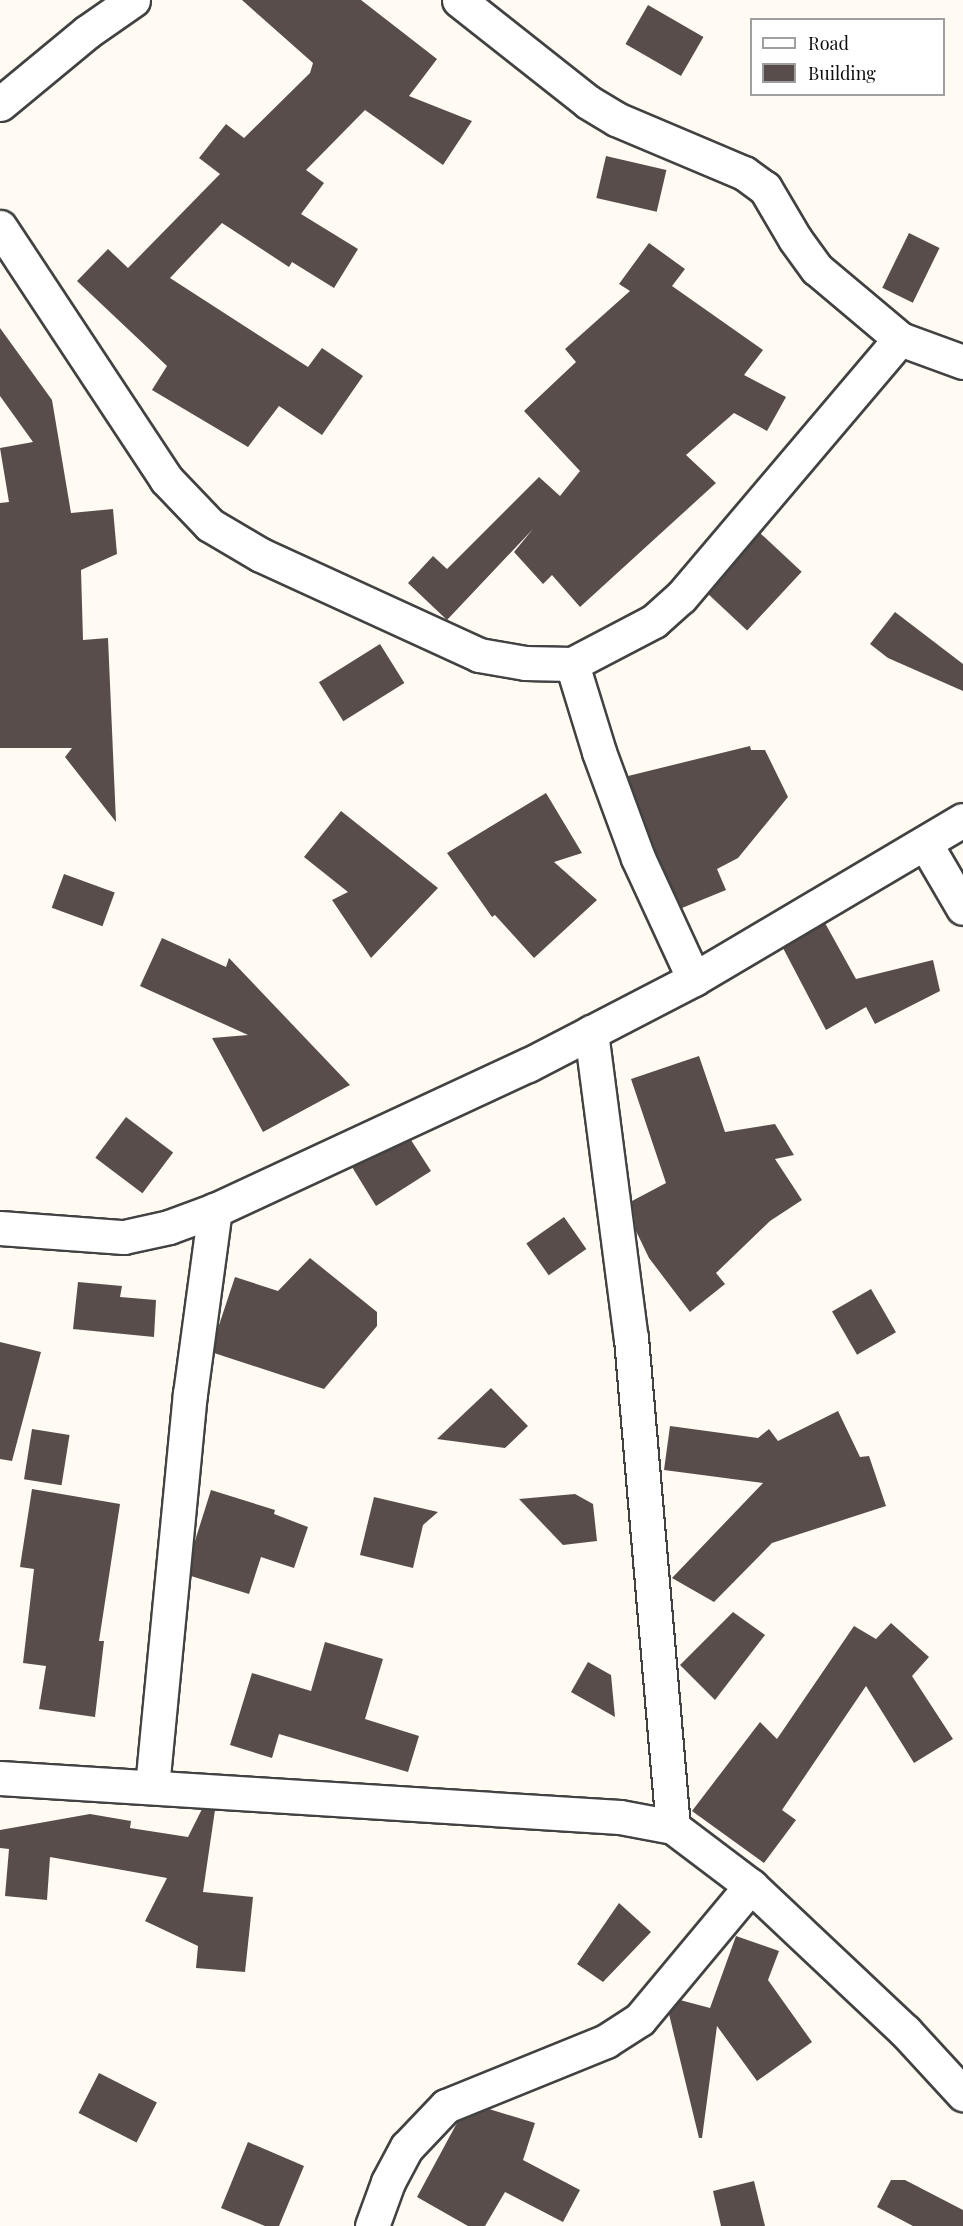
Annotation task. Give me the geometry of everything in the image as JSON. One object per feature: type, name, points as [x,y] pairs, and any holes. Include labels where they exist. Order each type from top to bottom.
[{"type":"street","points":[[0,104],[87,32],[133,0]]},
{"type":"street","points":[[459,0],[588,102],[616,119],[744,173],[765,188],[795,239],[817,269],[900,339],[963,362]]},
{"type":"street","points":[[0,227],[166,479],[210,525],[261,555],[479,655],[525,663],[572,664],[654,621],[681,597],[900,339]]},
{"type":"street","points":[[572,664],[599,752],[638,858],[694,979]]},
{"type":"street","points":[[0,1228],[124,1237],[169,1227],[215,1210],[528,1065],[694,979],[963,820]]},
{"type":"street","points":[[925,843],[963,908]]},
{"type":"street","points":[[591,1032],[631,1338],[673,1827]]},
{"type":"street","points":[[152,1787],[190,1394],[215,1210]]},
{"type":"street","points":[[0,1778],[318,1800],[620,1817],[673,1827],[750,1886],[905,2031],[963,2094]]},
{"type":"street","points":[[372,2226],[388,2182],[407,2147],[446,2106],[606,2041],[640,2019],[750,1886]]},
{"type":"building","points":[[242,0],[361,0],[437,59],[409,96],[472,121],[443,165],[365,110],[306,170],[324,183],[301,214],[358,249],[334,288],[292,262],[289,267],[222,223],[170,278],[308,367],[322,348],[363,376],[322,435],[279,406],[248,447],[152,390],[167,366],[77,281],[108,249],[128,268],[220,174],[199,158],[226,124],[244,138],[310,73],[313,63]]},
{"type":"building","points":[[648,5],[703,37],[681,76],[626,44]]},
{"type":"building","points":[[606,156],[666,170],[657,212],[596,198]]},
{"type":"building","points":[[909,233],[940,248],[913,303],[882,288]]},
{"type":"building","points":[[649,243],[685,269],[672,286],[763,350],[744,375],[786,397],[767,431],[734,413],[686,455],[716,483],[580,607],[552,575],[543,584],[514,552],[533,529],[447,620],[408,583],[433,556],[447,569],[539,477],[560,496],[580,471],[524,411],[576,362],[565,349],[630,291],[619,284]]},
{"type":"building","points":[[0,328],[52,400],[71,513],[113,509],[117,554],[81,570],[83,640],[108,638],[116,822],[65,757],[72,748],[0,748],[0,503],[9,502],[0,448],[33,442],[0,396]]},
{"type":"building","points":[[760,533],[802,572],[747,630],[705,592]]},
{"type":"building","points":[[895,612],[963,664],[963,691],[888,658],[870,644]]},
{"type":"building","points":[[380,644],[404,683],[343,721],[319,682]]},
{"type":"building","points":[[750,746],[751,750],[765,750],[788,797],[738,858],[717,869],[726,890],[682,908],[655,851],[628,776]]},
{"type":"building","points":[[546,793],[582,853],[554,862],[597,900],[534,958],[495,915],[492,917],[447,853]]},
{"type":"building","points":[[341,811],[438,888],[371,958],[332,900],[348,892],[304,857]]},
{"type":"building","points":[[64,874],[115,892],[102,926],[52,908]]},
{"type":"building","points":[[825,923],[856,979],[933,960],[940,991],[875,1024],[866,1007],[826,1030],[783,948]]},
{"type":"building","points":[[162,938],[226,967],[229,958],[350,1085],[263,1132],[212,1038],[248,1035],[140,986]]},
{"type":"building","points":[[699,1056],[725,1132],[775,1124],[794,1155],[775,1159],[802,1200],[770,1221],[716,1273],[725,1284],[690,1312],[649,1258],[636,1231],[632,1201],[666,1183],[631,1079]]},
{"type":"building","points":[[126,1117],[173,1153],[142,1193],[95,1158]]},
{"type":"building","points":[[411,1140],[431,1171],[376,1206],[352,1167]]},
{"type":"building","points":[[564,1217],[586,1249],[549,1275],[526,1243]]},
{"type":"building","points":[[310,1258],[377,1312],[377,1326],[324,1389],[214,1353],[218,1328],[235,1277],[278,1291]]},
{"type":"building","points":[[78,1282],[122,1286],[120,1297],[156,1300],[154,1337],[73,1329]]},
{"type":"building","points":[[871,1289],[896,1332],[857,1355],[832,1312]]},
{"type":"building","points":[[0,1342],[41,1352],[12,1461],[0,1459]]},
{"type":"building","points":[[491,1388],[528,1426],[505,1448],[437,1439]]},
{"type":"building","points":[[838,1411],[860,1457],[869,1456],[886,1506],[772,1543],[714,1602],[672,1578],[763,1483],[664,1470],[670,1426],[758,1438],[769,1429],[778,1441]]},
{"type":"building","points":[[32,1429],[70,1435],[62,1485],[24,1479]]},
{"type":"building","points":[[32,1489],[120,1504],[99,1641],[104,1641],[95,1717],[39,1709],[46,1666],[23,1663],[34,1569],[20,1567]]},
{"type":"building","points":[[211,1490],[275,1510],[274,1514],[308,1527],[294,1568],[261,1557],[249,1594],[191,1576],[194,1544]]},
{"type":"building","points":[[575,1494],[593,1504],[597,1541],[563,1545],[519,1499]]},
{"type":"building","points":[[374,1497],[438,1512],[423,1525],[413,1568],[360,1555]]},
{"type":"building","points":[[733,1612],[765,1635],[715,1700],[680,1665]]},
{"type":"building","points":[[891,1623],[929,1657],[912,1676],[953,1739],[914,1763],[866,1686],[782,1810],[796,1820],[764,1863],[692,1811],[760,1722],[777,1739],[854,1626],[876,1639]]},
{"type":"building","points":[[325,1642],[383,1659],[365,1719],[419,1736],[408,1772],[279,1734],[272,1758],[230,1745],[252,1673],[311,1691]]},
{"type":"building","points":[[588,1662],[611,1675],[615,1717],[571,1692]]},
{"type":"building","points":[[202,1809],[215,1810],[203,1892],[253,1897],[245,1972],[196,1968],[198,1946],[145,1921],[167,1878],[50,1857],[47,1900],[5,1896],[9,1849],[0,1848],[0,1830],[90,1814],[131,1821],[130,1828],[188,1837]]},
{"type":"building","points":[[619,1903],[651,1932],[603,1982],[577,1964]]},
{"type":"building","points":[[736,1936],[779,1951],[768,1980],[812,2042],[757,2081],[717,2026],[702,2138],[699,2138],[669,2014],[680,2000],[710,2008]]},
{"type":"building","points":[[99,2073],[157,2103],[136,2143],[79,2113]]},
{"type":"building","points":[[489,2109],[535,2123],[523,2160],[580,2190],[563,2222],[505,2192],[485,2226],[468,2226],[417,2197],[458,2121]]},
{"type":"building","points":[[248,2142],[304,2166],[279,2226],[265,2226],[221,2208]]},
{"type":"building","points":[[891,2180],[905,2180],[963,2210],[963,2226],[913,2226],[877,2207]]},
{"type":"building","points":[[754,2181],[765,2226],[721,2226],[713,2191]]}]
